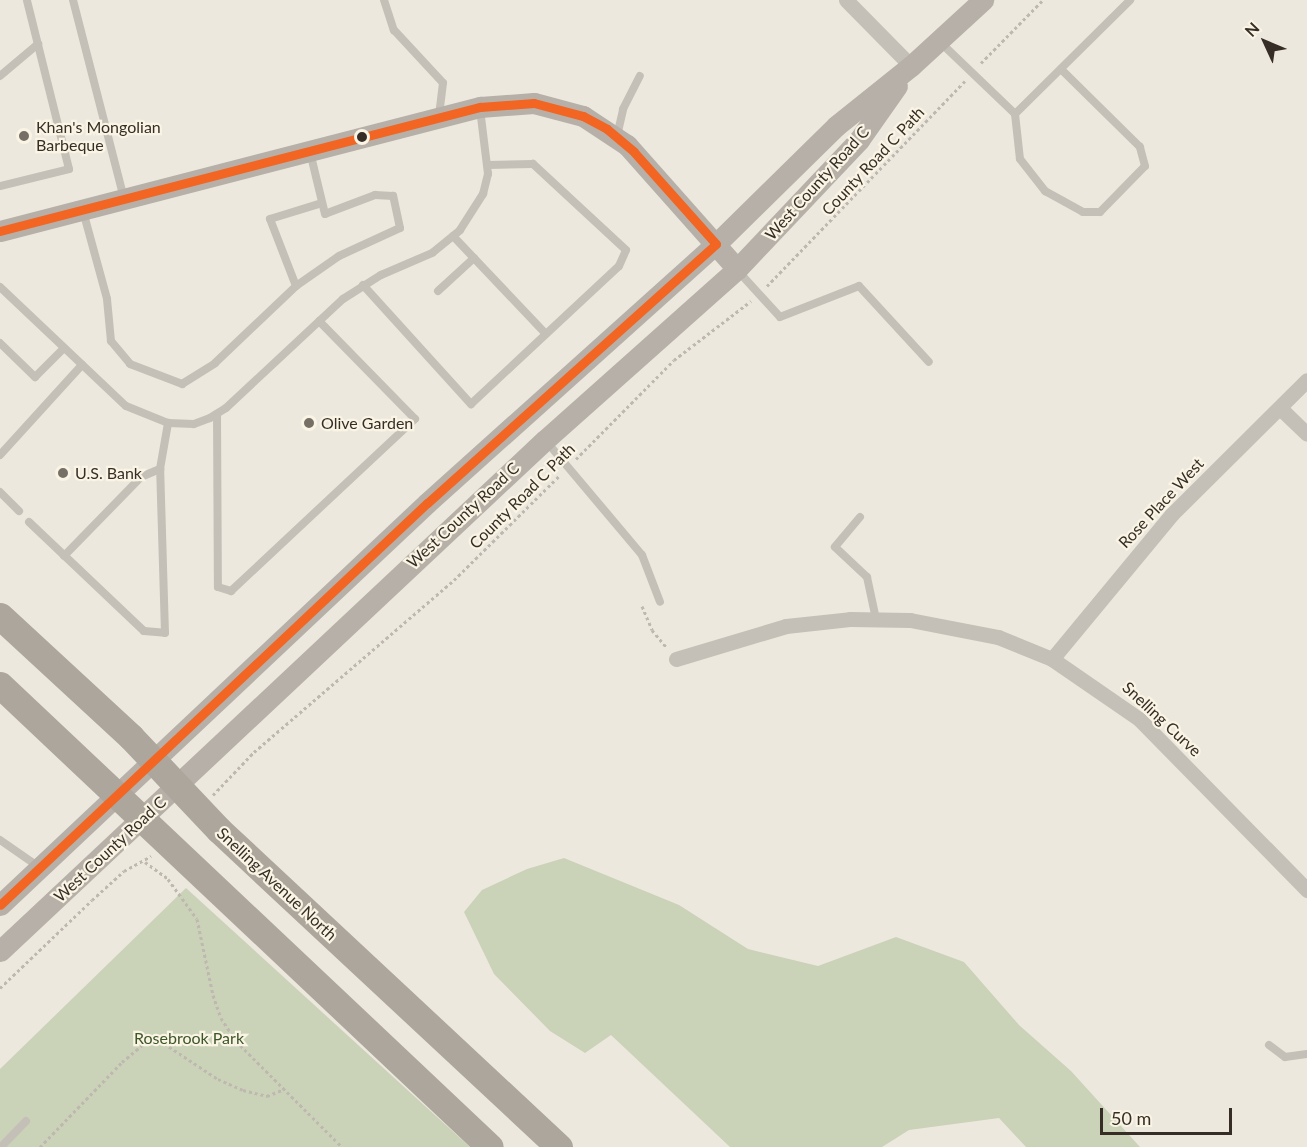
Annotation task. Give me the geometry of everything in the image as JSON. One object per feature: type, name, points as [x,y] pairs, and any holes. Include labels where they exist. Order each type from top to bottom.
[{"type":"highway","name":"Snelling Avenue North","points":[[0,616],[154,761],[199,809],[559,1147]]},
{"type":"highway","points":[[0,685],[490,1147]]},
{"type":"main road","name":"West County Road C","points":[[0,905],[551,392],[716,244],[836,126],[911,66],[983,0]]},
{"type":"main road","name":"West County Road C","points":[[0,951],[545,440],[737,269],[859,140],[911,66]]},
{"type":"main road","points":[[0,231],[480,107],[534,103],[560,108],[583,116],[617,137],[737,269]]},
{"type":"main road","points":[[545,440],[543,417],[551,392]]},
{"type":"street","points":[[846,0],[911,66]]},
{"type":"street","name":"Rose Place West","points":[[1052,659],[1172,514],[1307,380]]},
{"type":"street","points":[[1280,408],[1307,434]]},
{"type":"street","name":"Snelling Curve","points":[[676,659],[786,626],[876,619],[956,626],[998,637],[1052,659],[1139,719],[1307,890]]},
{"type":"lane","points":[[0,186],[69,169],[27,0]]},
{"type":"lane","points":[[73,0],[124,199]]},
{"type":"lane","points":[[384,0],[394,30],[443,83],[439,118]]},
{"type":"lane","points":[[1015,114],[1131,0]]},
{"type":"lane","points":[[939,41],[1015,114],[1020,159],[1045,190],[1083,212],[1100,213],[1145,166],[1140,147],[1061,69]]},
{"type":"lane","points":[[0,76],[38,44]]},
{"type":"lane","points":[[617,137],[623,109],[640,75]]},
{"type":"lane","points":[[0,287],[126,406],[168,423],[194,424],[217,414],[319,321],[363,285],[432,253],[453,236],[474,213],[483,194],[488,165],[480,107]]},
{"type":"lane","points":[[83,210],[107,299],[111,341],[130,364],[182,384],[215,363],[296,286],[339,256],[400,228],[393,196],[375,195],[325,213],[310,151]]},
{"type":"lane","points":[[363,285],[471,404],[619,266],[626,250],[572,196],[533,164],[488,165]]},
{"type":"lane","points":[[296,286],[270,219],[322,203]]},
{"type":"lane","points":[[453,236],[546,334]]},
{"type":"lane","points":[[438,291],[474,258]]},
{"type":"lane","points":[[737,269],[780,317],[860,286],[929,362]]},
{"type":"lane","points":[[217,414],[218,587],[231,591],[415,420],[319,321]]},
{"type":"lane","points":[[0,343],[35,377],[64,348]]},
{"type":"lane","points":[[0,455],[82,365]]},
{"type":"lane","points":[[29,522],[144,631],[165,633],[160,469],[168,423]]},
{"type":"lane","points":[[545,440],[566,469],[642,555],[660,602]]},
{"type":"lane","points":[[64,556],[141,477],[160,469]]},
{"type":"lane","points":[[0,492],[18,512]]},
{"type":"lane","points":[[860,517],[835,547],[867,578],[876,619]]},
{"type":"lane","points":[[0,840],[40,867]]},
{"type":"lane","points":[[1269,1045],[1285,1057],[1307,1054]]},
{"type":"lane","points":[[1,1147],[26,1121]]},
{"type":"path","name":"County Road C Path","points":[[199,809],[254,753],[454,580],[674,360],[758,295],[830,225],[1043,0]]},
{"type":"path","points":[[642,606],[652,630],[676,659]]},
{"type":"path","points":[[0,988],[116,878],[145,862],[167,841]]},
{"type":"path","points":[[145,862],[187,901],[203,938],[221,1018],[236,1041],[282,1090],[342,1147]]},
{"type":"path","points":[[40,1147],[122,1062],[146,1042],[159,1040],[218,1079],[243,1089],[267,1096],[282,1090]]},
{"type":"green space","points":[[564,858],[679,905],[748,949],[818,966],[896,937],[964,962],[1019,1025],[1071,1071],[1140,1147],[1026,1147],[999,1118],[909,1130],[882,1147],[730,1147],[611,1035],[585,1053],[550,1031],[494,974],[464,912],[482,890],[527,869]]},
{"type":"green space","name":"Rosebrook Park","points":[[186,888],[470,1147],[0,1147],[0,1069]]},
{"type":"transit line","points":[[0,231],[480,107],[534,103],[583,116],[607,129],[634,152],[716,244],[427,503],[0,905]]},
{"type":"place","name":"Khan's Mongolian Barbeque","points":[[24,136]]},
{"type":"place","name":"Olive Garden","points":[[309,423]]},
{"type":"place","name":"U.S. Bank","points":[[63,473]]}]
